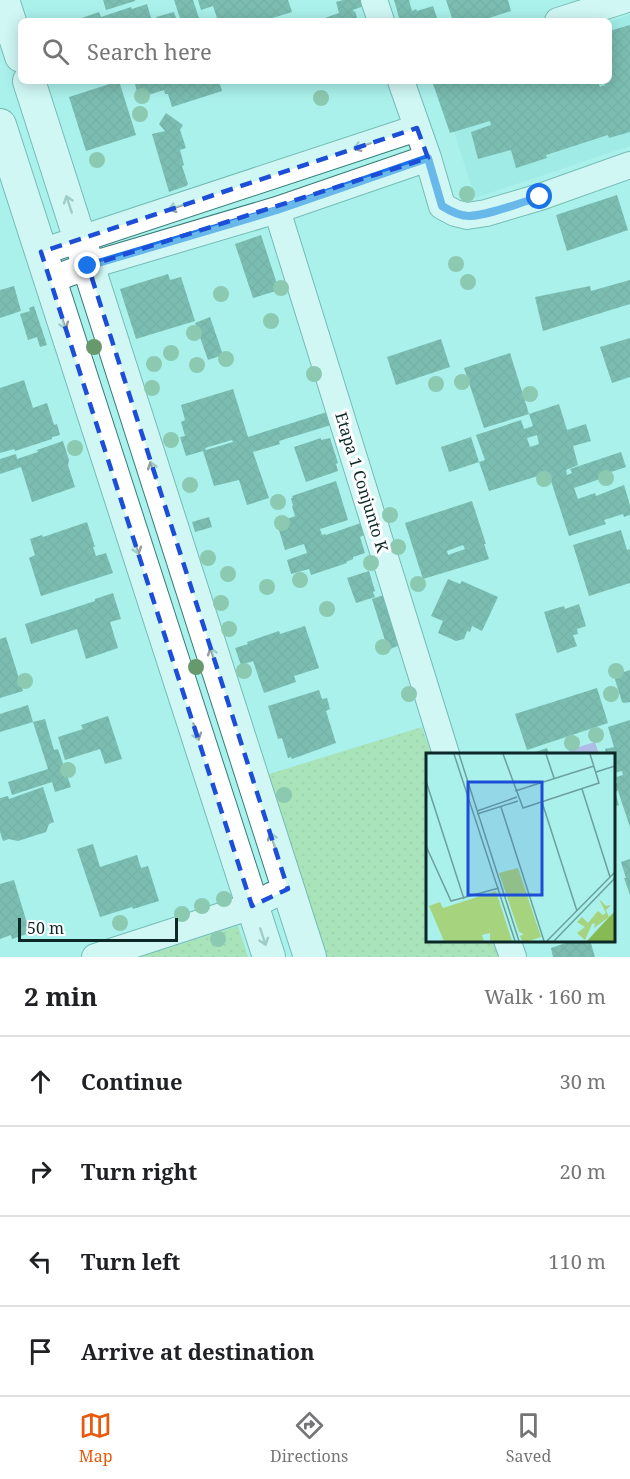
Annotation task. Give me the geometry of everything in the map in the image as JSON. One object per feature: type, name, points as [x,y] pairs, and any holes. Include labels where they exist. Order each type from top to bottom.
[{"type":"street","points":[[3,0],[18,47]]},
{"type":"street","points":[[374,0],[380,18]]},
{"type":"street","points":[[567,18],[624,0]]},
{"type":"street","points":[[30,84],[310,957]]},
{"type":"street","points":[[402,84],[442,206],[455,213],[468,216],[486,213],[540,197],[630,165]]},
{"type":"street","points":[[0,125],[269,957]]},
{"type":"street","points":[[45,266],[417,128]]},
{"type":"street","points":[[84,252],[277,210],[428,158]]},
{"type":"street","name":"Etapa 1 Conjunto K","points":[[277,210],[446,753]]},
{"type":"street","points":[[94,957],[252,906],[288,890]]},
{"type":"street","points":[[508,942],[513,957]]},
{"type":"highlighted area","points":[[417,128],[428,158],[88,266],[288,889],[252,906],[41,252]]},
{"type":"shaded area","points":[[630,15],[630,146],[475,198],[439,84],[612,84],[612,21]]},
{"type":"shaded area","points":[[595,742],[599,753],[570,753],[569,750]]},
{"type":"green space","points":[[422,727],[431,753],[426,753],[426,942],[493,942],[499,957],[326,957],[266,775]]},
{"type":"green space","points":[[238,926],[248,957],[139,957]]},
{"type":"building","points":[[103,0],[135,0],[135,1],[106,10]]},
{"type":"building","points":[[174,0],[193,0],[199,18],[180,18]]},
{"type":"building","points":[[198,0],[288,0],[292,12],[273,18],[217,18],[213,6],[201,10]]},
{"type":"building","points":[[362,0],[364,6],[353,10],[357,18],[325,18],[339,13],[336,2]]},
{"type":"building","points":[[394,0],[409,0],[412,11],[433,6],[437,18],[399,18]]},
{"type":"building","points":[[446,0],[508,0],[511,11],[489,18],[452,18]]},
{"type":"building","points":[[147,4],[151,18],[82,18],[99,12],[101,17],[131,7],[132,9]]},
{"type":"building","points":[[174,12],[176,18],[156,18]]},
{"type":"building","points":[[630,25],[630,132],[609,138],[608,135],[546,155],[547,158],[516,168],[511,150],[478,159],[471,132],[491,125],[490,121],[450,133],[433,84],[599,84],[600,87],[604,84],[612,84],[612,30]]},
{"type":"building","points":[[110,84],[120,84],[136,135],[86,151],[69,97]]},
{"type":"building","points":[[135,84],[220,84],[222,91],[172,107],[168,94],[165,94],[164,90],[139,98]]},
{"type":"building","points":[[166,113],[183,125],[180,130],[186,148],[180,150],[188,184],[169,192],[152,134],[165,131],[159,124]]},
{"type":"building","points":[[617,195],[628,230],[567,251],[556,215]]},
{"type":"building","points":[[261,235],[279,290],[253,298],[235,244]]},
{"type":"building","points":[[168,274],[170,280],[181,277],[195,321],[136,339],[120,289]]},
{"type":"building","points":[[630,280],[630,304],[543,331],[535,297],[590,286],[591,291]]},
{"type":"building","points":[[14,286],[21,311],[0,318],[0,290]]},
{"type":"building","points":[[34,306],[47,345],[40,347],[37,337],[28,340],[20,314],[30,311],[29,308]]},
{"type":"building","points":[[210,317],[223,355],[208,360],[195,323]]},
{"type":"building","points":[[630,338],[630,377],[612,383],[600,347]]},
{"type":"building","points":[[441,339],[450,367],[396,385],[387,357]]},
{"type":"building","points":[[510,353],[529,414],[484,428],[464,368]]},
{"type":"building","points":[[24,380],[33,408],[47,403],[60,435],[15,451],[14,449],[0,453],[0,388]]},
{"type":"building","points":[[233,389],[248,437],[327,412],[331,425],[279,441],[280,444],[253,452],[269,498],[247,505],[239,480],[214,486],[203,451],[186,456],[180,437],[185,436],[181,422],[185,420],[181,405]],"holes":[[[232,440],[233,442],[206,450],[205,448]]]},
{"type":"building","points":[[559,404],[567,430],[586,424],[591,441],[573,446],[578,465],[566,470],[567,475],[572,473],[570,469],[621,452],[626,467],[574,488],[578,499],[595,493],[596,496],[624,485],[630,505],[630,515],[624,517],[623,514],[604,520],[606,524],[569,536],[549,475],[539,478],[538,476],[489,491],[479,462],[485,460],[476,435],[521,420],[524,429],[533,426],[529,414]],"holes":[[[537,435],[539,444],[530,447],[527,438]]]},
{"type":"building","points":[[471,437],[479,462],[449,472],[441,447]]},
{"type":"building","points":[[321,438],[321,440],[330,438],[338,463],[336,464],[338,471],[306,482],[294,447]]},
{"type":"building","points":[[63,441],[75,487],[32,502],[21,467],[0,474],[0,459],[16,454],[17,459]]},
{"type":"building","points":[[336,481],[348,520],[320,529],[322,535],[361,523],[364,535],[360,537],[365,553],[353,557],[347,563],[311,575],[309,569],[291,574],[287,560],[307,553],[304,544],[285,550],[277,523],[295,516],[292,496]]},
{"type":"building","points":[[472,501],[489,559],[423,579],[405,523]],"holes":[[[463,545],[465,549],[448,555],[447,551]]]},
{"type":"building","points":[[209,517],[212,527],[195,532],[192,522]]},
{"type":"building","points":[[87,522],[96,556],[106,553],[113,573],[41,596],[29,558],[35,555],[30,539]]},
{"type":"building","points":[[621,530],[627,550],[630,549],[630,583],[589,596],[573,545]]},
{"type":"building","points":[[369,571],[375,597],[356,603],[347,578]]},
{"type":"building","points":[[448,579],[460,584],[462,581],[498,597],[482,631],[472,626],[464,639],[456,641],[438,633],[443,621],[431,616]]},
{"type":"building","points":[[113,593],[121,619],[110,622],[118,648],[86,659],[77,629],[31,644],[25,624]]},
{"type":"building","points":[[384,595],[400,645],[388,650],[372,599]]},
{"type":"building","points":[[579,604],[586,626],[577,629],[578,634],[573,635],[577,646],[557,653],[544,612]]},
{"type":"building","points":[[305,626],[319,668],[294,676],[296,682],[264,693],[253,661],[241,665],[235,648],[279,631],[280,634]]},
{"type":"building","points":[[6,637],[23,691],[0,698],[0,639]]},
{"type":"building","points":[[619,669],[621,673],[630,670],[630,702],[622,702],[613,673]]},
{"type":"building","points":[[597,688],[608,723],[527,750],[515,714]]},
{"type":"building","points":[[319,690],[322,699],[327,698],[330,709],[326,711],[336,743],[292,759],[288,758],[282,738],[278,739],[268,706]]},
{"type":"building","points":[[28,705],[33,722],[0,732],[0,714]]},
{"type":"building","points":[[108,716],[122,759],[105,764],[100,749],[65,760],[58,737],[83,729],[81,725]]},
{"type":"building","points":[[45,719],[54,750],[58,749],[71,787],[55,792],[52,782],[12,795],[8,782],[48,769],[33,722]]},
{"type":"building","points":[[630,720],[630,827],[619,790],[615,792],[616,777],[623,775],[622,771],[615,773],[615,753],[606,753],[605,749],[614,747],[608,727]]},
{"type":"building","points":[[547,748],[549,753],[532,753]]},
{"type":"building","points":[[43,787],[54,822],[49,824],[46,832],[18,841],[9,839],[3,841],[0,832],[0,798],[8,796],[9,799]]},
{"type":"building","points":[[615,792],[619,805],[615,807]]},
{"type":"building","points":[[93,844],[100,867],[137,855],[141,868],[148,866],[159,901],[100,917],[77,849]]},
{"type":"building","points":[[630,859],[630,895],[621,862]]},
{"type":"building","points":[[14,880],[30,933],[12,939],[11,935],[0,939],[0,884]]},
{"type":"building","points":[[568,942],[591,942],[595,957],[553,957],[551,948]]},
{"type":"route","points":[[88,266],[277,210],[428,158],[442,206],[455,213],[468,216],[486,213],[540,197]]}]
